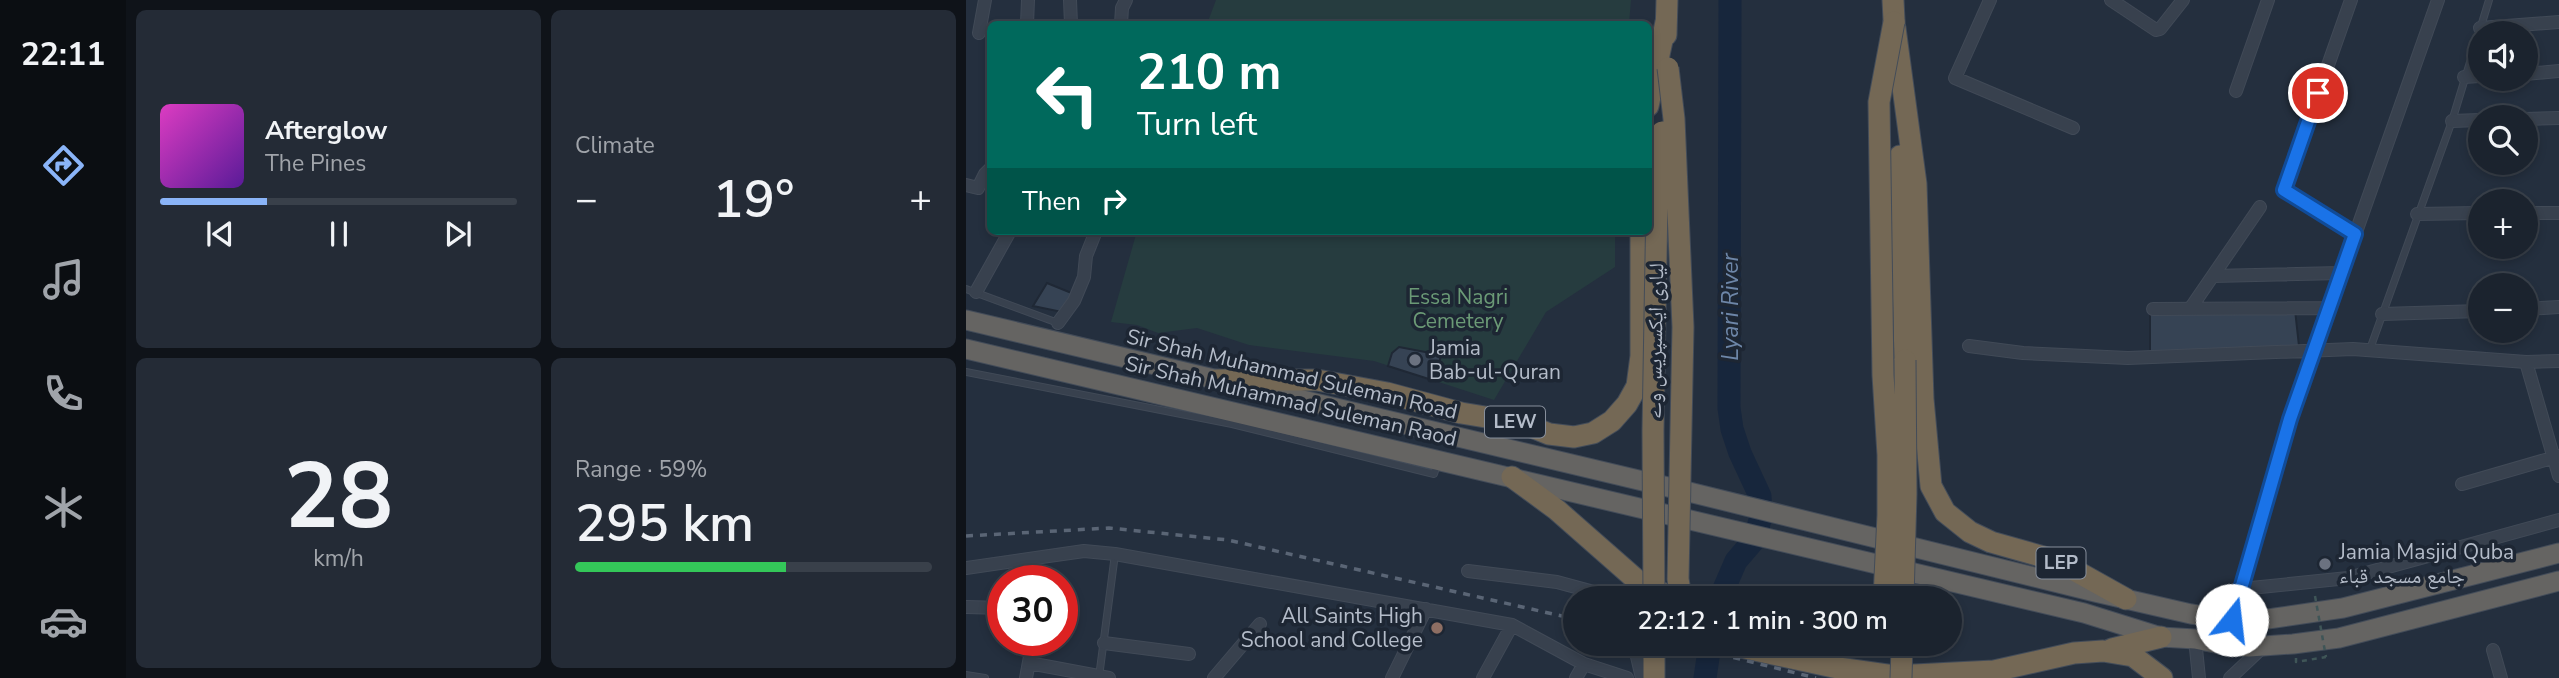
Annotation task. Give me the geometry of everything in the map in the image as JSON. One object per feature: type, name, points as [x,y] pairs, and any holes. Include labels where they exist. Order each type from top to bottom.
[{"type":"highway","name":"لیاری ایکسپریس وے","points":[[1654,586],[1653,431],[1657,201],[1668,68],[1667,0]]},
{"type":"highway","points":[[1893,0],[1902,192],[1905,360],[1903,586]]},
{"type":"highway","points":[[1652,87],[1666,22]]},
{"type":"highway","points":[[1884,586],[1888,479],[1883,362],[1879,102],[1894,22]]},
{"type":"highway","name":"LEP","points":[[1894,22],[1916,184],[1923,399],[1931,486],[1945,512],[1970,532],[1991,542],[2058,561],[2126,599]]},
{"type":"highway","points":[[1668,68],[1674,119],[1683,327],[1680,586]]},
{"type":"highway","name":"LEW","points":[[1217,380],[1317,380],[1522,423],[1549,434],[1574,437],[1593,433],[1612,421],[1627,404],[1637,386],[1641,356],[1641,235]]},
{"type":"highway","name":"Sir Shah Muhammad Suleman Road","points":[[966,320],[2126,599]]},
{"type":"highway","name":"Sir Shah Muhammad Suleman Raod","points":[[966,349],[2084,613],[2161,637]]},
{"type":"highway","points":[[1512,477],[1557,510],[1647,586]]},
{"type":"highway","points":[[2126,599],[2191,614],[2253,621],[2343,608],[2559,554]]},
{"type":"highway","points":[[1784,656],[1898,677],[1994,671],[2074,653],[2103,651],[2161,637],[2195,639],[2225,645],[2264,646],[2340,639],[2559,581]]},
{"type":"highway","points":[[2225,645],[2232,620]]},
{"type":"highway","points":[[2103,651],[2133,656],[2162,678]]},
{"type":"highway","points":[[1654,656],[1654,678]]},
{"type":"highway","points":[[1898,677],[1901,656]]},
{"type":"street","points":[[979,33],[985,0]]},
{"type":"street","points":[[1027,21],[1028,0]]},
{"type":"street","points":[[1070,0],[1071,21]]},
{"type":"street","points":[[1121,21],[1122,8],[1126,0]]},
{"type":"street","points":[[1990,0],[1955,78],[2073,128]]},
{"type":"street","points":[[2111,0],[2156,30],[2160,29],[2183,0]]},
{"type":"street","points":[[2236,91],[2268,0]]},
{"type":"street","points":[[2351,0],[2284,190],[2355,234]]},
{"type":"street","points":[[2232,620],[2290,419],[2438,0]]},
{"type":"street","points":[[2538,24],[2559,22]]},
{"type":"street","points":[[2538,73],[2559,71]]},
{"type":"street","points":[[2464,77],[2468,77]]},
{"type":"street","points":[[2538,119],[2559,118]]},
{"type":"street","points":[[2452,121],[2468,120]]},
{"type":"street","points":[[966,185],[978,188],[987,172]]},
{"type":"street","points":[[2190,309],[2260,207]]},
{"type":"street","points":[[2538,213],[2559,213]]},
{"type":"street","points":[[2417,214],[2468,214]]},
{"type":"street","points":[[971,290],[1007,235]]},
{"type":"street","points":[[1058,323],[1074,301],[1084,277],[1086,256],[1094,235]]},
{"type":"street","points":[[2213,275],[2341,273]]},
{"type":"street","points":[[2538,308],[2559,307]]},
{"type":"street","points":[[2153,309],[2329,308]]},
{"type":"street","points":[[2382,314],[2468,311]]},
{"type":"street","points":[[1969,346],[2023,354],[2128,358],[2353,349],[2526,362],[2559,361]]},
{"type":"street","points":[[2526,362],[2556,456],[2559,476]]},
{"type":"street","points":[[2462,484],[2556,456]]},
{"type":"street","points":[[2241,589],[2348,578],[2559,520]]},
{"type":"street","points":[[966,568],[1084,551],[1115,554],[1512,625],[1584,664],[1620,677]]},
{"type":"street","points":[[1468,571],[1572,586]]},
{"type":"street","points":[[966,607],[987,608]]},
{"type":"street","points":[[1392,678],[1426,609]]},
{"type":"street","points":[[1214,678],[1260,624]]},
{"type":"street","points":[[1483,678],[1512,625]]},
{"type":"street","points":[[2195,639],[2199,678]]},
{"type":"street","points":[[1104,643],[1189,654]]},
{"type":"street","points":[[2230,678],[2264,646]]},
{"type":"street","points":[[2493,649],[2501,678]]},
{"type":"street","points":[[1026,678],[1030,656]]},
{"type":"street","points":[[1637,656],[1642,678]]},
{"type":"street","points":[[1029,663],[1102,677]]},
{"type":"street","points":[[1576,678],[1584,664]]},
{"type":"lane","points":[[2482,21],[2489,0]]},
{"type":"lane","points":[[2369,352],[2452,121],[2468,65]]},
{"type":"lane","points":[[971,290],[1058,323]]},
{"type":"lane","points":[[966,372],[1233,424],[1434,474],[1439,460]]},
{"type":"lane","points":[[1102,677],[1115,554]]},
{"type":"lane","points":[[966,675],[985,678]]},
{"type":"path","points":[[2297,662],[2326,657],[2315,596]]},
{"type":"green space","points":[[1216,0],[1631,0],[1629,21],[1208,21]]},
{"type":"green space","name":"Essa Nagri Cemetery","points":[[1136,235],[1615,235],[1615,267],[1546,312],[1494,400],[1374,361],[1249,345],[1197,328],[1158,333],[1137,325],[1111,322]]},
{"type":"building","points":[[1047,283],[1074,294],[1062,312],[1033,306]]},
{"type":"building","points":[[2150,310],[2295,310],[2299,346],[2150,352]]},
{"type":"building","name":"Jamia Bab-ul-Quran","points":[[1399,347],[1441,355],[1435,381],[1388,366],[1392,353]]},
{"type":"waterway","name":"Lyari River","points":[[1725,586],[1736,561],[1754,540],[1761,517],[1760,496],[1740,453],[1729,408],[1730,0]]},
{"type":"waterway","name":"Lyari River","points":[[1705,678],[1708,656]]},
{"type":"railway","points":[[966,536],[1109,528],[1228,540],[1563,616]]},
{"type":"railway","points":[[1727,656],[1816,678]]},
{"type":"place","name":"Jamia Bab-ul-Quran","points":[[1415,360]]},
{"type":"place","name":"Jamia Masjid Quba جامع مسجد قباء","points":[[2325,564]]},
{"type":"place","name":"All Saints High School and College","points":[[1437,628]]},
{"type":"route","points":[[2232,620],[2290,419],[2355,234],[2284,190],[2318,93]]}]
